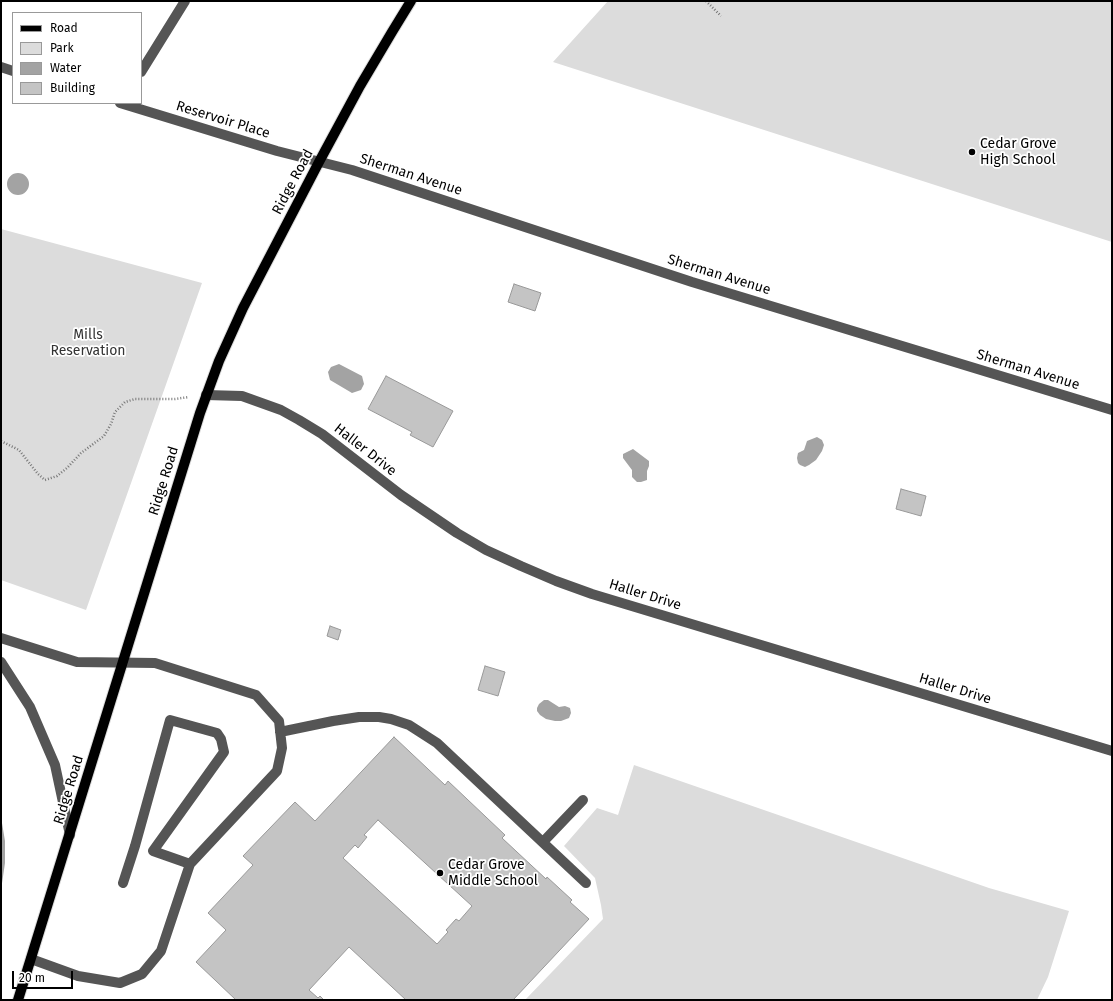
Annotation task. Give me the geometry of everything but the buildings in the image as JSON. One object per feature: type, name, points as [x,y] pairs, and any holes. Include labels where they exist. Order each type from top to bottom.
[{"type":"main road","name":"Ridge Road","points":[[18,1000],[206,395],[219,361],[243,308],[319,162],[411,1]]},
{"type":"street","points":[[142,70],[185,1]]},
{"type":"street","points":[[1,67],[12,71]]},
{"type":"street","name":"Reservoir Place","points":[[124,104],[277,151],[319,162]]},
{"type":"street","name":"Sherman Avenue","points":[[319,162],[352,170],[692,282],[1112,410]]},
{"type":"street","name":"Haller Drive","points":[[206,395],[242,396],[281,410],[322,434],[406,499],[457,533],[486,550],[556,581],[592,594],[1112,751]]},
{"type":"street","points":[[1,638],[78,662],[155,663],[256,695],[279,721],[282,748],[277,771],[190,864],[161,951],[142,974],[120,982],[78,976],[31,959]]},
{"type":"street","points":[[1,662],[30,707],[55,765],[70,835]]},
{"type":"street","points":[[280,732],[333,721],[379,716],[409,726],[437,743],[586,883]]},
{"type":"street","points":[[123,883],[135,846],[170,720],[217,733],[221,739],[224,752],[153,851]]},
{"type":"street","points":[[543,842],[583,800]]},
{"type":"street","points":[[135,846],[190,864]]},
{"type":"path","points":[[706,1],[721,16]]},
{"type":"path","points":[[1,440],[19,450],[38,474],[45,480],[57,476],[81,453],[104,436],[111,424],[115,412],[125,402],[135,399],[175,399],[206,395]]},
{"type":"green space","name":"Cedar Grove High School","points":[[608,1],[1112,1],[1112,242],[553,62]]},
{"type":"green space","name":"Mills Reservation","points":[[1,229],[202,283],[86,610],[1,580]]},
{"type":"green space","points":[[634,765],[989,888],[1069,911],[1048,977],[1037,1000],[525,1000],[603,919],[595,878],[564,846],[597,808],[618,815]]},
{"type":"water","points":[[18,173],[26,176],[29,184],[26,192],[18,195],[10,192],[7,184],[10,176]]},
{"type":"water","points":[[339,364],[362,376],[364,384],[361,390],[352,393],[330,380],[328,372],[331,367]]},
{"type":"water","points":[[817,437],[822,440],[824,445],[822,451],[816,460],[809,465],[805,467],[800,465],[797,458],[798,453],[804,450],[807,441]]},
{"type":"water","points":[[633,449],[649,461],[647,480],[637,482],[632,477],[632,470],[623,458],[623,454]]},
{"type":"water","points":[[544,700],[548,700],[559,707],[565,706],[570,708],[571,713],[569,718],[561,721],[555,721],[546,719],[540,715],[537,708]]},
{"type":"water","points":[[1,817],[5,841],[5,863],[1,890]]},
{"type":"place","name":"Cedar Grove High School","points":[[972,152]]},
{"type":"place","name":"Cedar Grove Middle School","points":[[440,873]]}]
